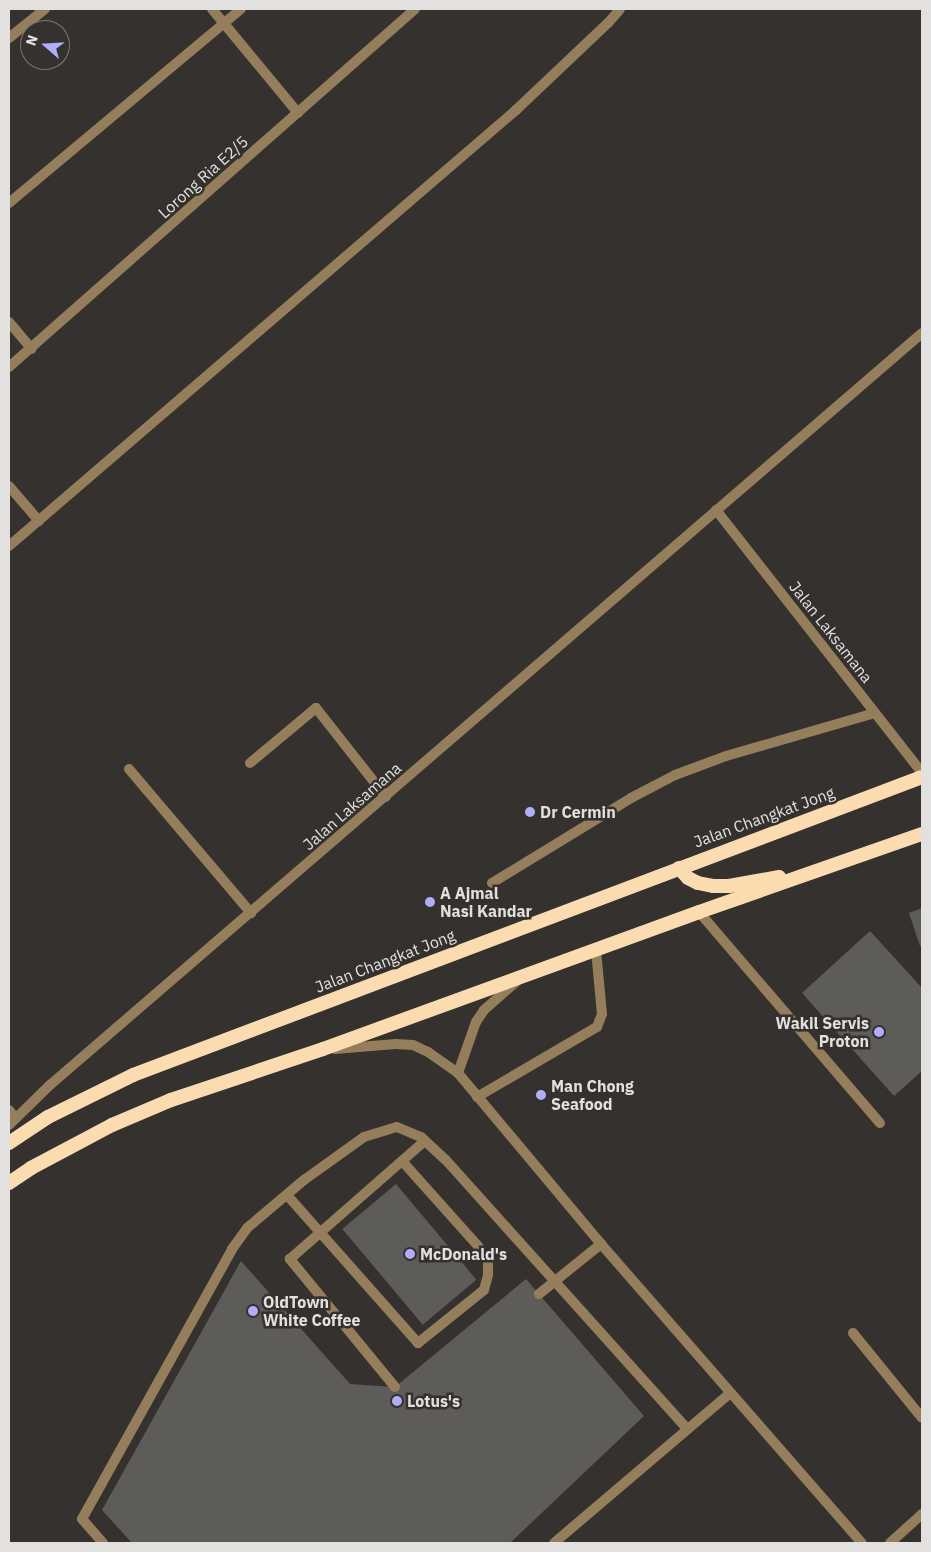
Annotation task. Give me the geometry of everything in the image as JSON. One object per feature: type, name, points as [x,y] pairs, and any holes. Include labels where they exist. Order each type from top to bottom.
[{"type":"highway","name":"Jalan Changkat Jong","points":[[9,1143],[48,1117],[133,1075],[922,775]]},
{"type":"highway","points":[[9,1183],[31,1168],[112,1125],[162,1103],[323,1049],[520,979],[699,912],[922,834]]},
{"type":"highway","points":[[679,868],[688,878],[698,884],[713,886],[729,886],[813,872]]},
{"type":"street","points":[[9,38],[45,9]]},
{"type":"street","points":[[212,9],[298,113]]},
{"type":"street","points":[[9,203],[241,9]]},
{"type":"street","name":"Lorong Ria E2/5","points":[[9,367],[32,349],[415,9]]},
{"type":"street","points":[[9,546],[516,110],[608,23],[620,9]]},
{"type":"street","points":[[9,322],[32,349]]},
{"type":"street","name":"Jalan Laksamana","points":[[11,1118],[251,913],[922,332]]},
{"type":"street","points":[[9,486],[39,521]]},
{"type":"street","name":"Jalan Laksamana","points":[[716,510],[922,775]]},
{"type":"street","points":[[250,763],[316,708],[386,796]]},
{"type":"street","points":[[492,883],[631,798],[675,775],[726,756],[875,713]]},
{"type":"street","points":[[129,768],[251,913]]},
{"type":"street","points":[[699,912],[880,1124]]},
{"type":"street","points":[[478,1098],[597,1027],[602,1014],[596,950]]},
{"type":"street","points":[[458,1073],[476,1022],[484,1010],[520,979]]},
{"type":"street","points":[[323,1049],[396,1044],[413,1045],[428,1052],[458,1073],[601,1244],[862,1543]]},
{"type":"street","points":[[103,1543],[82,1519],[232,1249],[247,1228],[304,1180],[364,1137],[397,1127],[425,1141],[445,1159],[687,1429]]},
{"type":"street","points":[[395,1387],[292,1264],[290,1259],[425,1141]]},
{"type":"street","points":[[287,1194],[418,1344],[484,1290],[488,1275],[488,1261],[478,1246],[402,1161]]},
{"type":"street","points":[[539,1294],[601,1244]]},
{"type":"street","points":[[853,1333],[922,1418]]},
{"type":"street","points":[[554,1543],[730,1392]]},
{"type":"street","points":[[890,1543],[922,1514]]},
{"type":"building","points":[[922,908],[922,946],[920,946],[909,913]]},
{"type":"building","name":"Wakil Servis Proton","points":[[870,931],[922,988],[922,1071],[894,1096],[802,993]]},
{"type":"building","name":"McDonald's","points":[[396,1184],[476,1280],[423,1325],[342,1229]]},
{"type":"building","name":"Lotus's","points":[[241,1261],[350,1384],[395,1387],[526,1279],[644,1416],[510,1543],[132,1543],[102,1510]]},
{"type":"place","name":"Dr Cermin","points":[[530,812]]},
{"type":"place","name":"A Ajmal Nasi Kandar","points":[[430,902]]},
{"type":"place","name":"Wakil Servis Proton","points":[[879,1032]]},
{"type":"place","name":"Man Chong Seafood","points":[[541,1095]]},
{"type":"place","name":"McDonald's","points":[[410,1254]]},
{"type":"place","name":"OldTown White Coffee","points":[[253,1311]]},
{"type":"place","name":"Lotus's","points":[[397,1401]]}]
